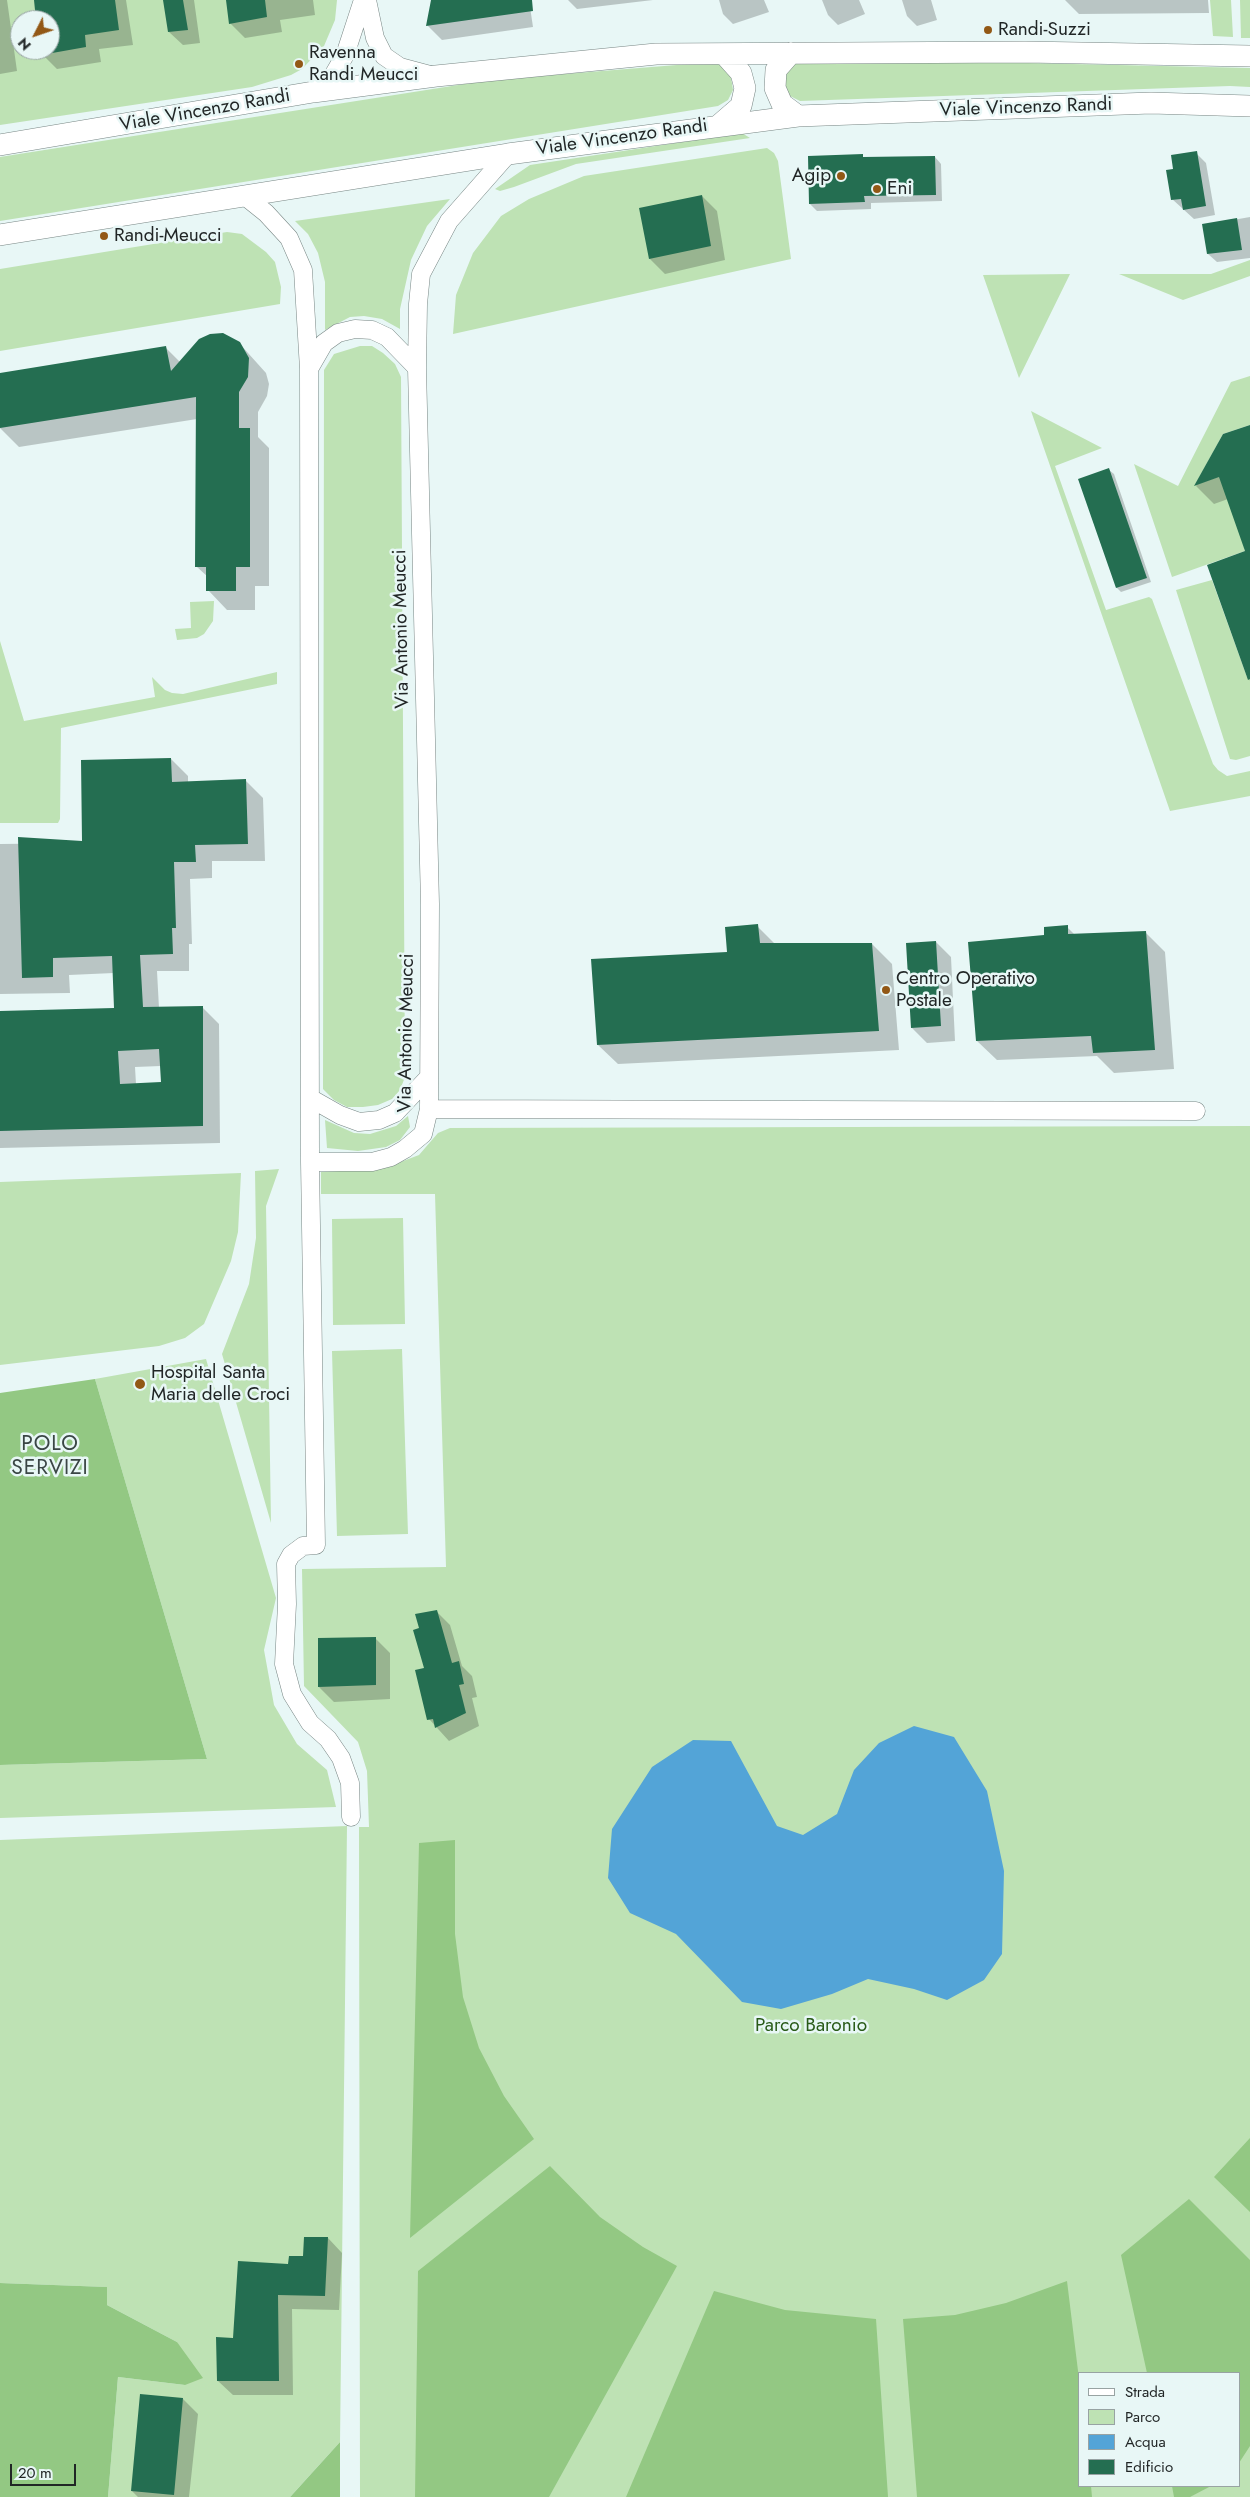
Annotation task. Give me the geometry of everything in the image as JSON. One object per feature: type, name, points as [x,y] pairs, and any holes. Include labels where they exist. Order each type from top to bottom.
[{"type":"street","points":[[365,0],[375,38],[384,56],[400,67],[436,76]]},
{"type":"street","points":[[314,92],[332,78],[345,55],[365,0]]},
{"type":"street","name":"Viale Vincenzo Randi","points":[[0,145],[314,92],[436,76],[656,54],[1025,52],[1250,56]]},
{"type":"street","points":[[791,53],[776,70],[775,88],[782,104],[798,116]]},
{"type":"street","points":[[719,124],[741,106],[745,88],[741,73],[724,54]]},
{"type":"street","name":"Viale Vincenzo Randi","points":[[0,235],[508,154],[719,124],[798,116],[1151,103],[1250,106]]},
{"type":"street","name":"Via Antonio Meucci","points":[[310,1162],[372,1162],[391,1157],[405,1149],[423,1134],[429,1109],[430,904],[417,368],[418,304],[421,274],[449,221],[508,154]]},
{"type":"street","points":[[246,197],[266,213],[288,238],[303,270],[309,369],[310,1162],[316,1545],[303,1546],[291,1555],[286,1564],[287,1604],[284,1664],[292,1694],[310,1723],[328,1739],[341,1758],[350,1783],[351,1817]]},
{"type":"street","points":[[309,369],[324,343],[338,333],[355,329],[372,330],[387,337],[417,368]]},
{"type":"street","points":[[310,1098],[340,1116],[359,1122],[379,1120],[395,1113],[429,1077]]},
{"type":"street","points":[[429,1109],[1196,1111]]},
{"type":"green space","points":[[0,0],[337,0],[335,20],[324,46],[302,69],[291,75],[252,87],[0,125]]},
{"type":"green space","points":[[1210,0],[1231,0],[1233,37],[1213,36]]},
{"type":"green space","points":[[1240,0],[1250,0],[1250,38],[1241,38]]},
{"type":"green space","points":[[714,62],[724,67],[731,77],[733,90],[728,100],[718,106],[0,221],[0,157],[490,80]]},
{"type":"green space","points":[[984,62],[1250,68],[1250,87],[1230,86],[800,101],[790,96],[784,85],[784,77],[789,67],[798,63]]},
{"type":"green space","points":[[742,133],[750,138],[576,164],[514,187],[500,191],[495,189],[530,165]]},
{"type":"green space","points":[[767,148],[774,153],[778,161],[791,259],[453,334],[456,295],[473,253],[501,216],[529,199],[584,176]]},
{"type":"green space","points":[[450,199],[427,226],[411,260],[400,309],[400,329],[382,319],[364,316],[350,317],[325,330],[325,282],[318,253],[308,234],[295,221]]},
{"type":"green space","points":[[227,232],[242,234],[266,252],[275,262],[281,287],[280,304],[0,351],[0,269]]},
{"type":"green space","points":[[1250,260],[1250,276],[1183,300],[1119,274],[1211,274]]},
{"type":"green space","points":[[1070,274],[1019,378],[983,275]]},
{"type":"green space","points":[[360,346],[372,346],[383,353],[395,364],[401,377],[405,1077],[400,1090],[392,1099],[378,1105],[347,1107],[334,1100],[323,1089],[324,370],[334,354]]},
{"type":"green space","points":[[1250,376],[1250,425],[1223,434],[1195,485],[1226,474],[1245,551],[1172,577],[1134,464],[1178,486],[1231,382]]},
{"type":"green space","points":[[1031,411],[1102,448],[1055,466],[1106,610],[1149,597],[1152,599],[1213,764],[1227,776],[1250,771],[1250,796],[1170,811]]},
{"type":"green space","points":[[1212,580],[1247,677],[1250,673],[1250,756],[1236,760],[1230,759],[1176,590]]},
{"type":"green space","points":[[214,601],[213,621],[204,634],[197,638],[177,640],[175,629],[191,628],[190,602]]},
{"type":"green space","points":[[0,641],[24,721],[155,697],[152,677],[165,690],[183,694],[277,672],[277,684],[61,728],[60,819],[58,823],[0,823]]},
{"type":"green space","points":[[408,1116],[410,1127],[400,1140],[386,1147],[358,1151],[327,1148],[325,1120],[354,1133],[370,1134],[396,1126]]},
{"type":"green space","name":"Parco Baronio","points":[[1250,1126],[1250,2497],[360,2497],[359,1827],[369,1827],[367,1771],[358,1742],[304,1686],[302,1569],[446,1567],[435,1194],[321,1194],[321,1172],[378,1169],[398,1163],[419,1155],[438,1133],[450,1128]]},
{"type":"green space","points":[[279,1169],[266,1206],[271,1523],[222,1354],[249,1284],[256,1238],[255,1171]]},
{"type":"green space","points":[[241,1173],[238,1232],[231,1261],[204,1324],[185,1338],[159,1346],[0,1365],[0,1182]]},
{"type":"green space","points":[[403,1218],[405,1324],[333,1325],[332,1219]]},
{"type":"green space","points":[[402,1349],[408,1534],[337,1536],[332,1351]]},
{"type":"green space","points":[[206,1359],[276,1598],[264,1650],[274,1705],[297,1744],[327,1770],[336,1807],[0,1818],[0,1765],[207,1759],[95,1379]]},
{"type":"green space","points":[[95,1379],[207,1759],[0,1765],[0,1393]]},
{"type":"green space","points":[[347,1826],[340,2442],[290,2497],[108,2497],[118,2377],[185,2385],[177,2342],[107,2305],[106,2287],[0,2283],[0,1840]]},
{"type":"green space","points":[[455,1840],[455,1934],[463,1997],[479,2048],[504,2096],[534,2139],[410,2238],[419,1843]]},
{"type":"green space","points":[[1250,2138],[1250,2212],[1214,2177]]},
{"type":"green space","points":[[550,2166],[600,2217],[643,2247],[677,2266],[549,2497],[415,2497],[418,2271]]},
{"type":"green space","points":[[1189,2199],[1250,2260],[1250,2446],[1240,2461],[1240,2372],[1147,2372],[1121,2255]]},
{"type":"green space","points":[[1067,2281],[1078,2372],[1078,2487],[1091,2487],[1092,2497],[917,2497],[903,2319],[955,2315],[1006,2303]]},
{"type":"green space","points":[[0,2283],[107,2287],[107,2305],[177,2342],[203,2378],[185,2385],[118,2377],[108,2497],[0,2497]]},
{"type":"green space","points":[[714,2291],[785,2310],[876,2319],[888,2497],[626,2497]]},
{"type":"green space","points":[[340,2442],[340,2497],[290,2497],[291,2496]]},
{"type":"green space","points":[[1172,2487],[1209,2487],[1190,2497],[1174,2497]]},
{"type":"water","points":[[914,1726],[954,1737],[987,1791],[1004,1871],[1002,1954],[984,1980],[947,2000],[914,1989],[868,1979],[832,1994],[781,2009],[742,2002],[676,1934],[630,1913],[608,1878],[612,1829],[652,1767],[693,1740],[731,1741],[777,1826],[803,1835],[837,1814],[854,1770],[879,1743]]},
{"type":"building","points":[[34,0],[115,0],[119,30],[85,35],[86,47],[60,52],[60,10],[35,10]]},
{"type":"building","points":[[163,0],[183,0],[188,30],[168,32]]},
{"type":"building","points":[[226,0],[265,0],[267,17],[229,24]]},
{"type":"building","points":[[431,0],[532,0],[533,11],[426,26]]},
{"type":"building","points":[[1197,151],[1206,206],[1183,210],[1181,199],[1171,200],[1166,170],[1173,169],[1171,155]]},
{"type":"building","points":[[863,154],[863,157],[935,156],[936,195],[864,196],[865,202],[809,204],[808,156]]},
{"type":"building","points":[[702,195],[711,246],[649,259],[639,208]]},
{"type":"building","points":[[1237,218],[1242,250],[1207,254],[1202,224]]},
{"type":"building","points":[[223,333],[240,342],[249,358],[248,377],[239,392],[239,428],[250,428],[250,567],[236,567],[236,591],[206,591],[206,567],[195,567],[196,397],[0,428],[0,373],[166,346],[171,371],[199,339],[210,334]]},
{"type":"building","points":[[1250,425],[1250,679],[1248,680],[1207,565],[1245,551],[1219,477],[1194,486],[1223,434]]},
{"type":"building","points":[[1109,468],[1147,578],[1116,588],[1078,479]]},
{"type":"building","points":[[171,758],[172,782],[246,779],[248,844],[195,845],[196,862],[174,862],[176,928],[172,928],[173,954],[140,955],[143,1007],[203,1006],[203,1126],[0,1131],[0,1011],[114,1008],[112,956],[53,958],[53,977],[22,978],[18,837],[82,841],[81,760]],"holes":[[[159,1049],[161,1082],[120,1084],[118,1051]]]},
{"type":"building","points":[[758,924],[760,943],[872,943],[879,1031],[597,1045],[591,959],[727,952],[725,927]]},
{"type":"building","points":[[1068,925],[1068,934],[1146,931],[1155,1050],[1093,1053],[1091,1036],[976,1041],[968,942],[1044,935],[1044,927]]},
{"type":"building","points":[[936,941],[941,1026],[911,1028],[906,943]]},
{"type":"building","points":[[437,1610],[452,1663],[459,1661],[464,1684],[459,1685],[466,1713],[435,1728],[433,1719],[427,1720],[415,1670],[424,1668],[413,1630],[419,1628],[415,1614]]},
{"type":"building","points":[[376,1637],[376,1685],[318,1687],[318,1638]]},
{"type":"building","points":[[304,2237],[328,2237],[325,2296],[278,2295],[279,2381],[217,2381],[216,2337],[233,2338],[238,2261],[288,2264],[289,2256],[303,2256]]},
{"type":"building","points":[[140,2394],[183,2398],[174,2495],[131,2491]]},
{"type":"place","name":"Randi-Suzzi","points":[[988,30]]},
{"type":"place","name":"Ravenna Randi Meucci","points":[[299,64]]},
{"type":"place","name":"Agip","points":[[841,176]]},
{"type":"place","name":"Eni","points":[[877,189]]},
{"type":"place","name":"Randi-Meucci","points":[[104,236]]},
{"type":"place","name":"Centro Operativo Postale","points":[[886,990]]},
{"type":"place","name":"Hospital Santa Maria delle Croci","points":[[140,1384]]},
{"type":"district","name":"POLO SERVIZI","points":[[50,1457]]}]
